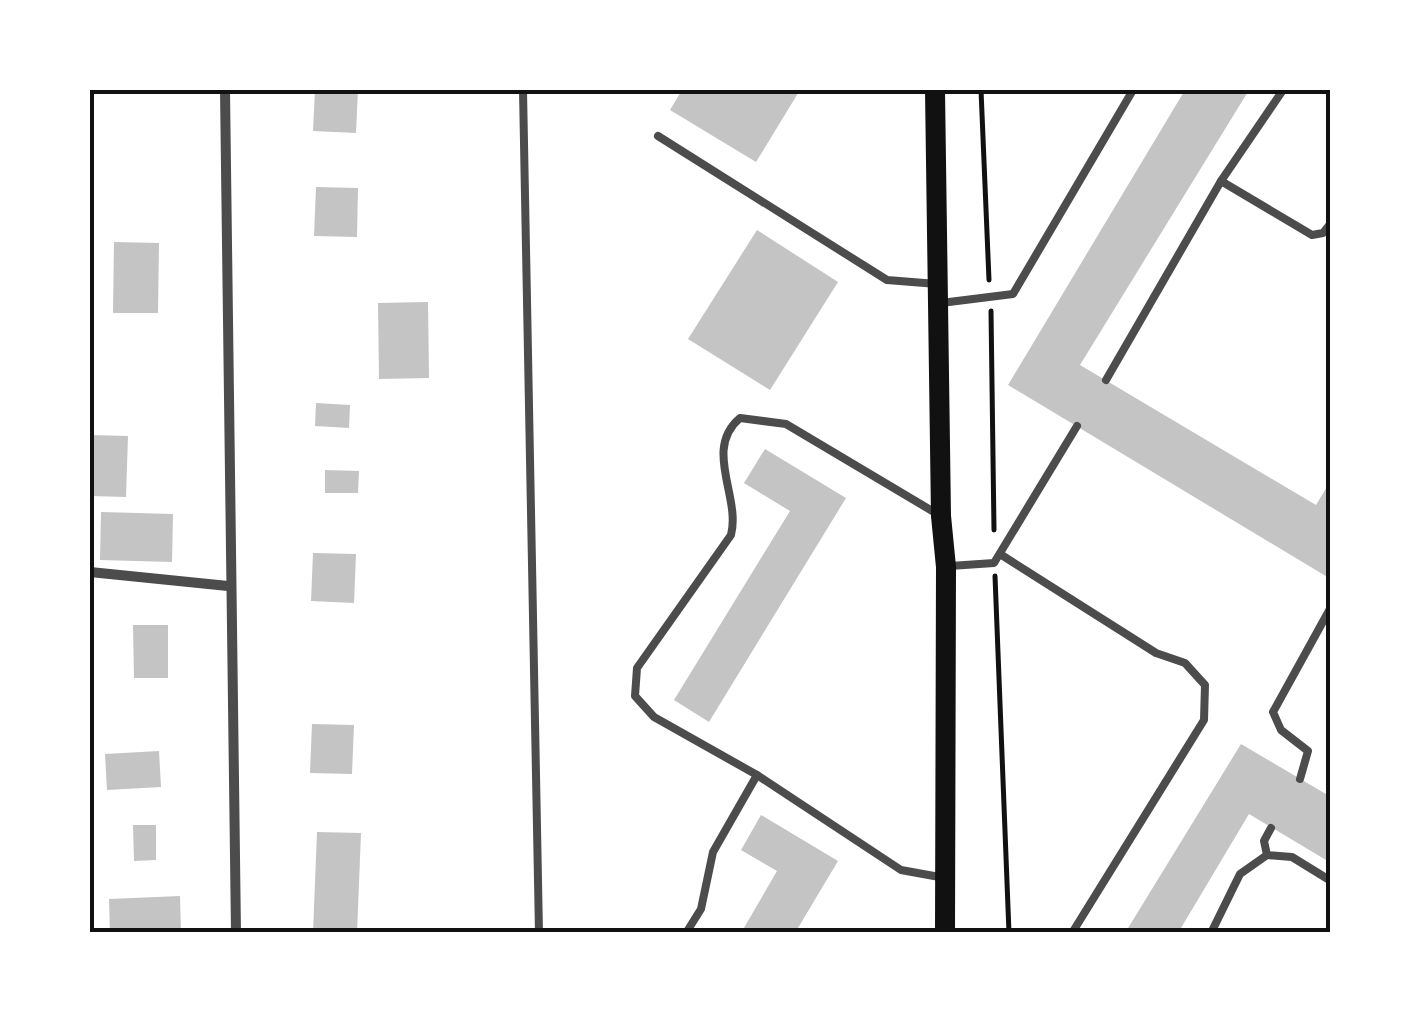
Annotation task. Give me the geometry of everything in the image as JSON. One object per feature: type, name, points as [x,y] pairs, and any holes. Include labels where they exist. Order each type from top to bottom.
[{"type":"main road","points":[[935,90],[941,294],[941,516],[946,567],[945,933]]},
{"type":"street","points":[[225,90],[228,586],[236,933]]},
{"type":"street","points":[[90,572],[228,586]]},
{"type":"lane","points":[[522,90],[539,933]]},
{"type":"lane","points":[[658,136],[887,280],[941,294],[990,299],[1013,294],[1133,90]]},
{"type":"lane","points":[[1106,380],[1222,181],[1283,90]]},
{"type":"lane","points":[[1222,181],[1312,235],[1323,232],[1331,222]]},
{"type":"lane","points":[[941,516],[786,424],[749,418],[732,425],[722,468],[736,514],[732,535],[637,668],[633,683],[635,696],[654,717],[756,776],[901,870],[944,878]]},
{"type":"lane","points":[[997,558],[1078,426]]},
{"type":"lane","points":[[946,567],[997,558],[1156,652],[1185,663],[1204,685],[1204,720],[1072,933]]},
{"type":"lane","points":[[1300,779],[1308,751],[1276,725],[1273,712],[1331,606]]},
{"type":"lane","points":[[686,933],[700,909],[713,852],[756,776]]},
{"type":"lane","points":[[1267,855],[1264,842],[1271,828]]},
{"type":"lane","points":[[1211,933],[1240,874],[1267,855],[1292,857],[1331,880]]},
{"type":"path","points":[[982,90],[1008,933]]},
{"type":"building","points":[[315,90],[358,90],[356,133],[313,131]]},
{"type":"building","points":[[682,90],[800,90],[756,162],[670,110]]},
{"type":"building","points":[[1185,90],[1249,90],[1080,365],[1316,505],[1331,480],[1329,578],[1008,385]]},
{"type":"building","points":[[316,187],[358,188],[357,237],[314,236]]},
{"type":"building","points":[[757,230],[838,282],[770,390],[688,339]]},
{"type":"building","points":[[114,242],[159,243],[158,313],[113,313]]},
{"type":"building","points":[[428,302],[429,378],[379,379],[378,303]]},
{"type":"building","points":[[316,403],[350,405],[349,428],[315,426]]},
{"type":"building","points":[[90,435],[128,436],[126,497],[90,496]]},
{"type":"building","points":[[765,449],[846,498],[709,722],[674,700],[790,511],[744,483]]},
{"type":"building","points":[[325,470],[359,471],[358,493],[325,493]]},
{"type":"building","points":[[101,512],[173,514],[172,562],[100,560]]},
{"type":"building","points":[[313,553],[356,554],[354,603],[311,601]]},
{"type":"building","points":[[133,625],[168,625],[168,678],[134,678]]},
{"type":"building","points":[[312,724],[354,725],[352,774],[310,773]]},
{"type":"building","points":[[1241,744],[1331,797],[1331,863],[1249,814],[1178,933],[1125,933]]},
{"type":"building","points":[[159,751],[161,787],[107,790],[105,754]]},
{"type":"building","points":[[761,815],[838,861],[795,933],[741,933],[777,871],[741,850]]},
{"type":"building","points":[[133,825],[156,825],[156,860],[134,861]]},
{"type":"building","points":[[317,832],[361,833],[357,933],[313,933]]},
{"type":"building","points":[[180,896],[181,933],[110,933],[109,899]]}]
